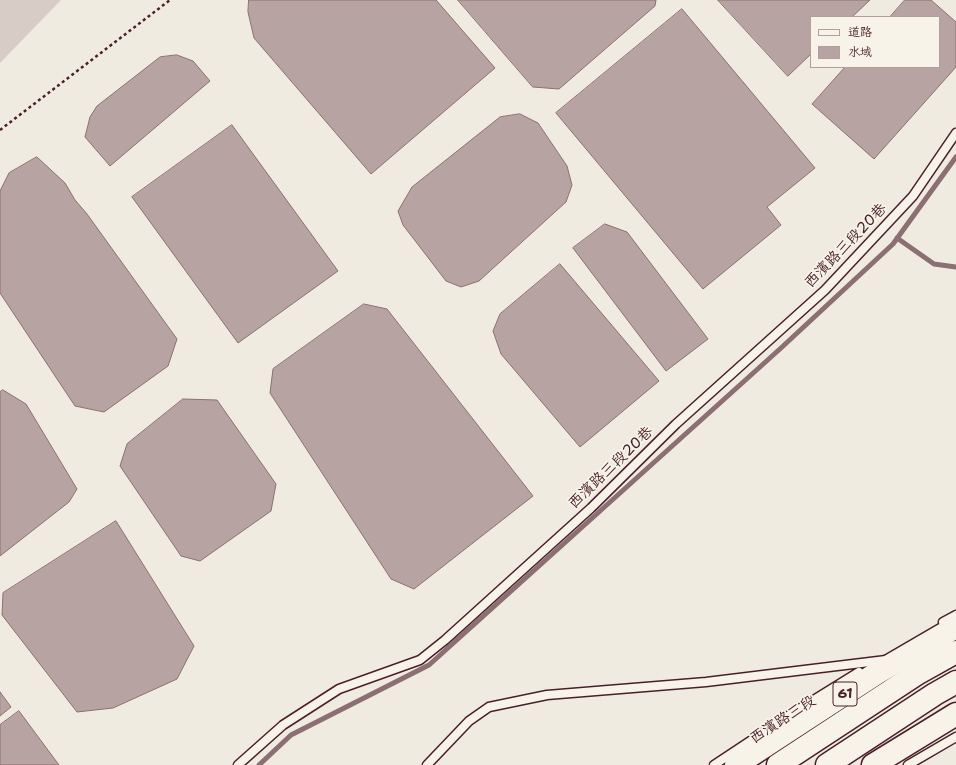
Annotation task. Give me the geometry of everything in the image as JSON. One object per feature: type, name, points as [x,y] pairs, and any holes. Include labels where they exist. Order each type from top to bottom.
[{"type":"main road","name":"西濱路三段","points":[[736,765],[877,673],[896,656],[946,626]]},
{"type":"main road","name":"61","points":[[778,765],[918,673],[956,652]]},
{"type":"main road","points":[[827,765],[956,682]]},
{"type":"main road","points":[[873,765],[956,714]]},
{"type":"lane","name":"西濱路三段20巷","points":[[238,765],[283,725],[339,689],[420,660],[445,640],[591,508],[676,424],[825,290],[913,196],[956,133]]},
{"type":"lane","name":"西濱路三段","points":[[946,626],[956,615]]},
{"type":"lane","name":"西濱路三段","points":[[714,765],[788,716],[877,661],[896,656]]},
{"type":"lane","points":[[426,765],[469,721],[489,707],[547,695],[706,682],[877,661],[896,656]]},
{"type":"lane","points":[[908,765],[956,737]]},
{"type":"path","points":[[0,130],[170,0]]},
{"type":"shaded area","points":[[0,0],[61,0],[0,63]]},
{"type":"water","points":[[249,0],[436,0],[495,68],[371,174],[254,38],[248,12]]},
{"type":"water","points":[[458,0],[656,0],[655,6],[559,89],[533,87]]},
{"type":"water","points":[[718,0],[870,0],[853,16],[810,16],[810,55],[788,76]]},
{"type":"water","points":[[905,0],[931,0],[956,22],[956,67],[874,159],[812,104],[844,68],[940,68],[940,16],[891,16]]},
{"type":"water","points":[[682,9],[815,168],[767,207],[781,225],[703,289],[556,113]]},
{"type":"water","points":[[177,55],[193,61],[210,81],[110,166],[85,137],[90,117],[97,106],[160,57]]},
{"type":"water","points":[[520,114],[538,123],[567,166],[572,185],[566,202],[479,281],[461,287],[446,281],[403,225],[398,211],[412,187],[500,117]]},
{"type":"water","points":[[232,125],[338,271],[238,343],[132,197]]},
{"type":"water","points":[[37,157],[65,183],[75,200],[87,214],[177,339],[168,366],[104,412],[75,406],[0,293],[0,191],[9,173]]},
{"type":"water","points":[[605,224],[627,232],[708,339],[666,371],[573,248]]},
{"type":"water","points":[[560,264],[659,381],[580,447],[501,354],[493,331],[500,314]]},
{"type":"water","points":[[364,304],[387,309],[533,496],[414,589],[391,579],[270,393],[273,369]]},
{"type":"water","points":[[3,390],[26,404],[77,489],[69,502],[0,556],[0,392]]},
{"type":"water","points":[[183,399],[217,400],[276,484],[271,511],[200,561],[181,556],[120,466],[127,444]]},
{"type":"water","points":[[116,521],[194,646],[177,679],[113,708],[77,712],[2,615],[3,593]]},
{"type":"water","points":[[0,692],[11,707],[0,716]]},
{"type":"water","points":[[19,711],[59,765],[0,765],[0,725]]},
{"type":"waterway","points":[[259,765],[291,735],[429,665],[781,348],[893,244],[956,157]]},
{"type":"waterway","points":[[897,238],[934,264],[956,267]]}]
